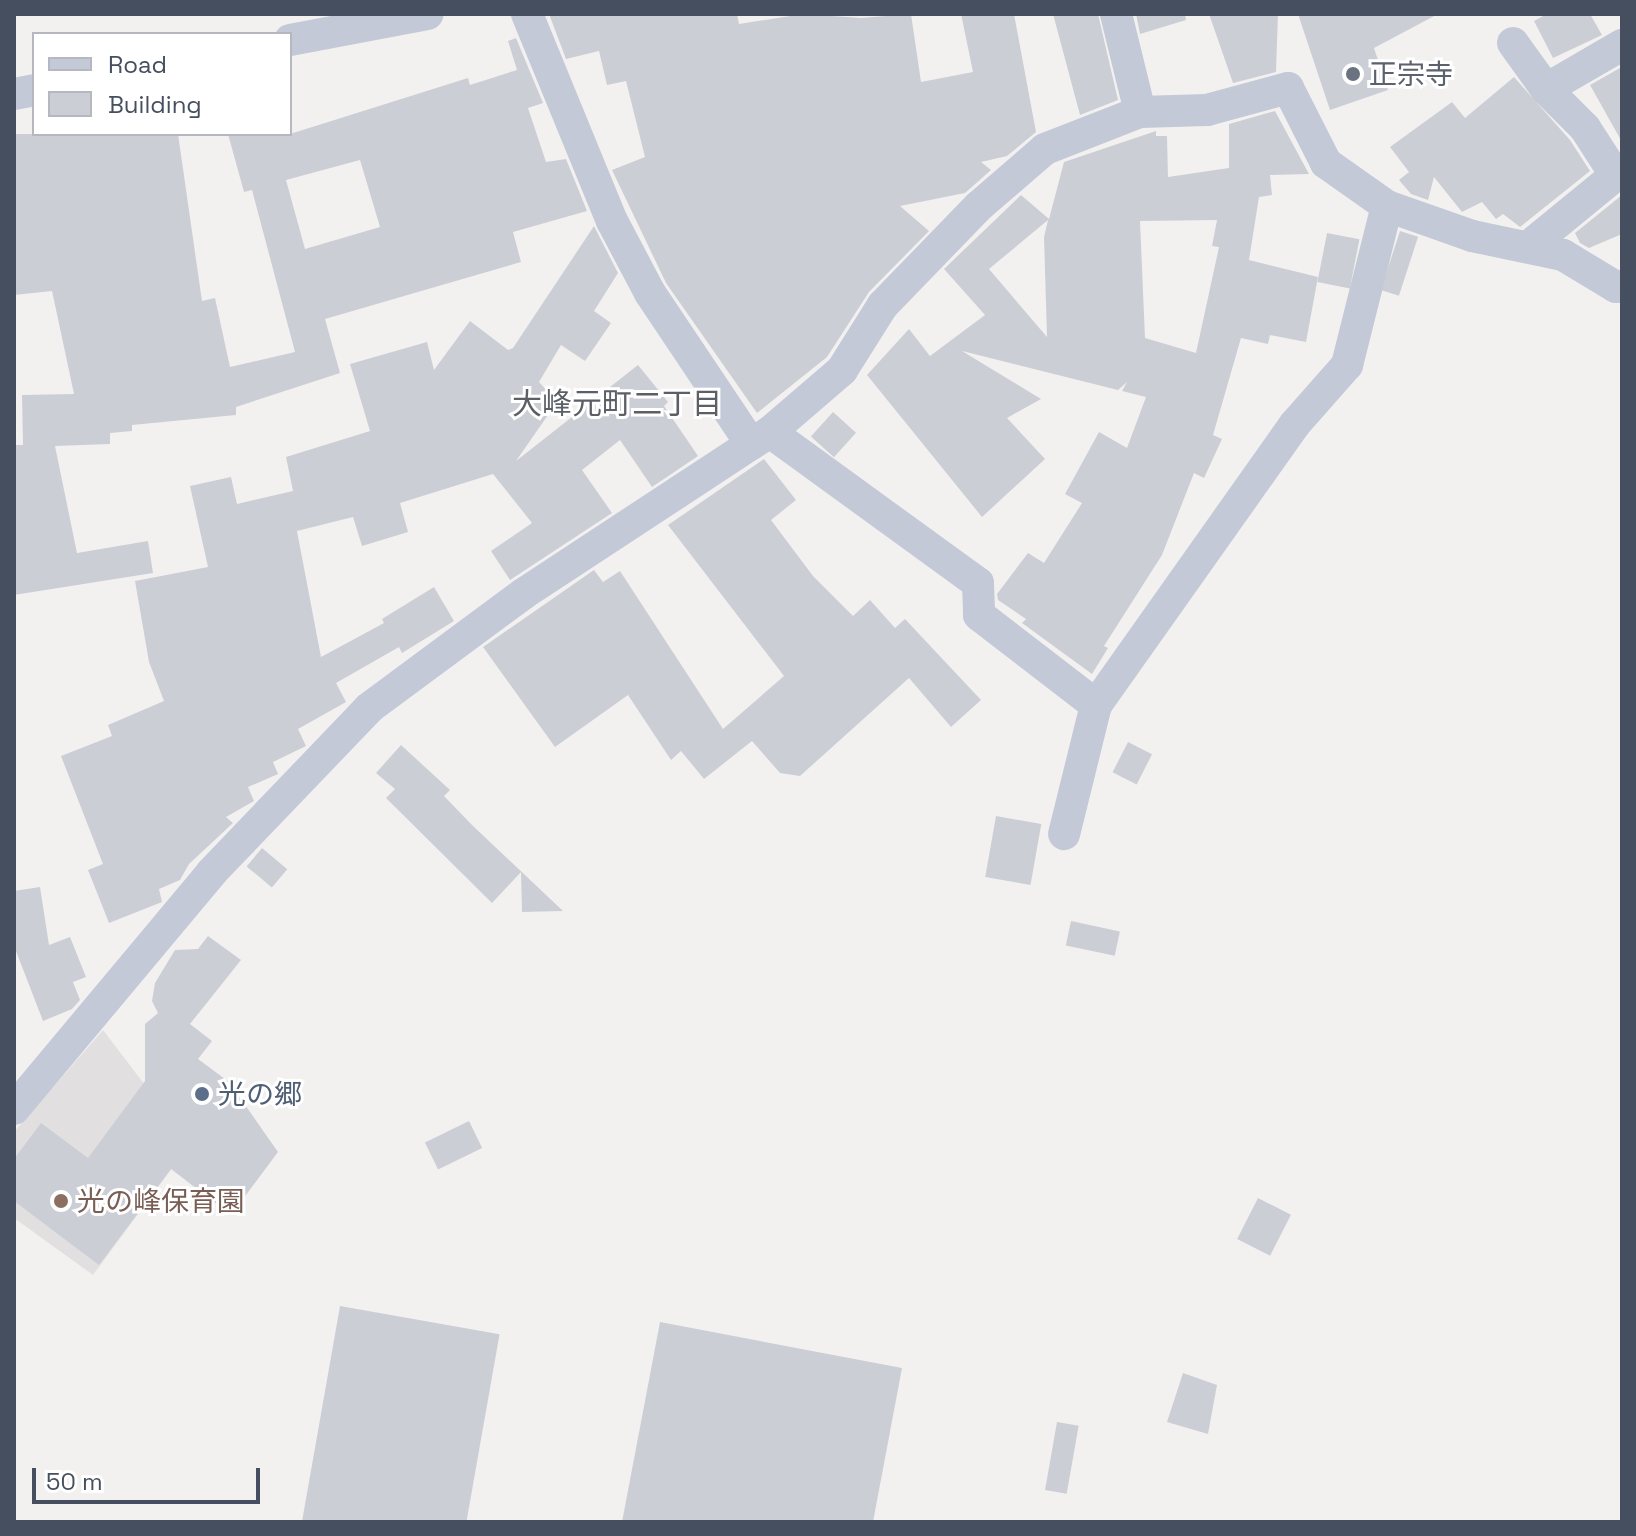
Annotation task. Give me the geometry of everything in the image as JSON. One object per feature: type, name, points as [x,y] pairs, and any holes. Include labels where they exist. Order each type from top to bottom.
[{"type":"street","points":[[292,40],[428,14]]},
{"type":"street","points":[[527,14],[618,233],[650,293],[761,438],[978,583],[979,615],[1096,705]]},
{"type":"street","points":[[1116,14],[1140,112]]},
{"type":"street","points":[[1513,43],[1546,89],[1585,128],[1618,171],[1528,247]]},
{"type":"street","points":[[1546,89],[1622,45]]},
{"type":"street","points":[[14,1109],[212,872],[369,708],[523,594],[761,438],[842,370],[883,305],[1045,149],[1140,112],[1207,110],[1288,88],[1326,163],[1387,206],[1472,236],[1563,255],[1616,287],[1622,286]]},
{"type":"street","points":[[1064,834],[1096,705],[1295,424],[1347,365],[1387,206]]},
{"type":"shaded area","points":[[103,1030],[190,1144],[93,1275],[14,1218],[14,1132]]},
{"type":"building","points":[[549,14],[737,14],[739,24],[803,14],[861,18],[911,14],[921,82],[973,72],[961,14],[1014,14],[1036,132],[1007,156],[981,162],[991,170],[965,193],[900,206],[929,231],[869,292],[827,357],[757,413],[666,283],[612,170],[645,157],[626,81],[607,85],[599,51],[566,59]]},
{"type":"building","points":[[1053,14],[1098,14],[1118,100],[1080,115]]},
{"type":"building","points":[[1136,14],[1185,14],[1186,20],[1140,34]]},
{"type":"building","points":[[1209,14],[1278,14],[1276,72],[1233,83]]},
{"type":"building","points":[[1298,14],[1438,14],[1374,48],[1388,90],[1330,110]]},
{"type":"building","points":[[1547,14],[1590,14],[1602,35],[1553,58],[1534,21]]},
{"type":"building","points":[[516,38],[543,103],[528,108],[546,162],[566,159],[587,211],[513,232],[521,262],[325,319],[340,373],[236,407],[236,415],[132,425],[132,431],[110,433],[110,444],[55,446],[77,553],[148,541],[153,573],[14,595],[15,445],[23,445],[22,395],[74,394],[52,291],[14,295],[14,134],[178,136],[202,301],[215,298],[230,367],[295,352],[252,190],[244,192],[229,136],[292,136],[292,133],[468,78],[470,85],[517,70],[508,41]],"holes":[[[360,160],[380,227],[305,249],[286,180]]]},
{"type":"building","points":[[1620,68],[1622,73],[1622,142],[1590,85]]},
{"type":"building","points":[[1514,77],[1570,140],[1590,171],[1520,227],[1503,214],[1496,219],[1482,202],[1462,212],[1434,177],[1428,200],[1411,194],[1399,180],[1409,172],[1390,147],[1452,102],[1465,118]]},
{"type":"building","points":[[1275,111],[1309,174],[1270,175],[1272,195],[1259,197],[1249,260],[1318,277],[1306,342],[1270,335],[1268,344],[1241,338],[1213,435],[1222,439],[1204,478],[1194,473],[1162,555],[1104,646],[1108,648],[1092,674],[1022,623],[1026,619],[998,600],[997,594],[1028,553],[1044,563],[1082,503],[1065,494],[1099,432],[1127,448],[1146,397],[1122,391],[1127,382],[1118,390],[962,351],[1041,399],[1007,418],[1045,459],[982,517],[867,375],[909,329],[930,356],[985,315],[944,269],[1021,195],[1049,219],[1064,162],[1156,131],[1156,136],[1167,136],[1168,177],[1229,168],[1229,124]],"holes":[[[1048,220],[1044,237],[1047,337],[989,269]],[[1217,220],[1212,246],[1219,247],[1196,353],[1145,338],[1140,221]]]},
{"type":"building","points":[[1622,195],[1622,234],[1589,248],[1580,243],[1575,233]]},
{"type":"building","points":[[594,226],[618,273],[594,311],[611,323],[585,361],[561,345],[539,382],[557,402],[516,461],[638,365],[668,402],[664,406],[698,456],[652,487],[620,440],[582,470],[612,513],[510,580],[491,551],[532,523],[493,474],[400,503],[408,532],[362,546],[353,517],[297,531],[321,657],[384,623],[382,619],[434,587],[454,621],[402,653],[399,647],[336,683],[346,702],[298,729],[306,746],[273,762],[278,774],[248,787],[254,801],[226,817],[233,823],[189,864],[180,880],[159,889],[162,902],[109,923],[88,870],[103,864],[61,756],[112,736],[108,725],[164,701],[149,662],[135,581],[208,567],[190,486],[231,477],[237,504],[293,491],[286,457],[370,431],[350,364],[427,342],[434,370],[470,321],[508,350],[513,348]]},
{"type":"building","points":[[1400,231],[1418,237],[1399,296],[1381,290]]},
{"type":"building","points":[[1327,233],[1359,239],[1350,288],[1317,282]]},
{"type":"building","points":[[833,412],[856,433],[834,457],[811,437]]},
{"type":"building","points":[[764,459],[796,500],[771,520],[813,576],[853,616],[870,600],[895,628],[905,619],[981,700],[951,727],[909,678],[800,776],[780,773],[752,741],[704,779],[681,751],[671,760],[628,695],[555,747],[483,647],[594,570],[603,582],[620,571],[723,729],[784,676],[668,525]]},
{"type":"building","points":[[1128,742],[1152,754],[1137,785],[1113,772]]},
{"type":"building","points":[[401,745],[450,790],[444,796],[472,825],[563,911],[522,912],[521,872],[492,903],[386,798],[395,789],[376,773]]},
{"type":"building","points":[[996,816],[1041,824],[1031,885],[985,877]]},
{"type":"building","points":[[262,848],[287,869],[272,888],[247,866]]},
{"type":"building","points":[[40,887],[49,945],[70,937],[86,977],[73,982],[80,1000],[72,1009],[43,1021],[14,946],[14,891]]},
{"type":"building","points":[[1071,921],[1120,931],[1115,956],[1066,945]]},
{"type":"building","points":[[208,936],[241,960],[190,1024],[212,1041],[198,1059],[229,1082],[278,1152],[231,1215],[171,1169],[99,1265],[14,1201],[14,1159],[41,1123],[88,1158],[145,1081],[145,1024],[158,1013],[152,1001],[155,983],[175,950],[198,949]]},
{"type":"building","points":[[469,1121],[482,1148],[438,1169],[425,1142]]},
{"type":"building","points":[[1258,1198],[1291,1215],[1270,1256],[1237,1239]]},
{"type":"building","points":[[340,1306],[500,1334],[466,1522],[302,1522]]},
{"type":"building","points":[[660,1322],[902,1368],[873,1522],[622,1522]]},
{"type":"building","points":[[1183,1373],[1217,1385],[1208,1434],[1167,1422]]},
{"type":"building","points":[[1057,1422],[1079,1426],[1067,1494],[1045,1490]]},
{"type":"place","name":"正宗寺","points":[[1353,74]]},
{"type":"place","name":"光の郷","points":[[202,1094]]},
{"type":"place","name":"光の峰保育園","points":[[61,1201]]},
{"type":"district","name":"大峰元町二丁目","points":[[617,404]]}]
